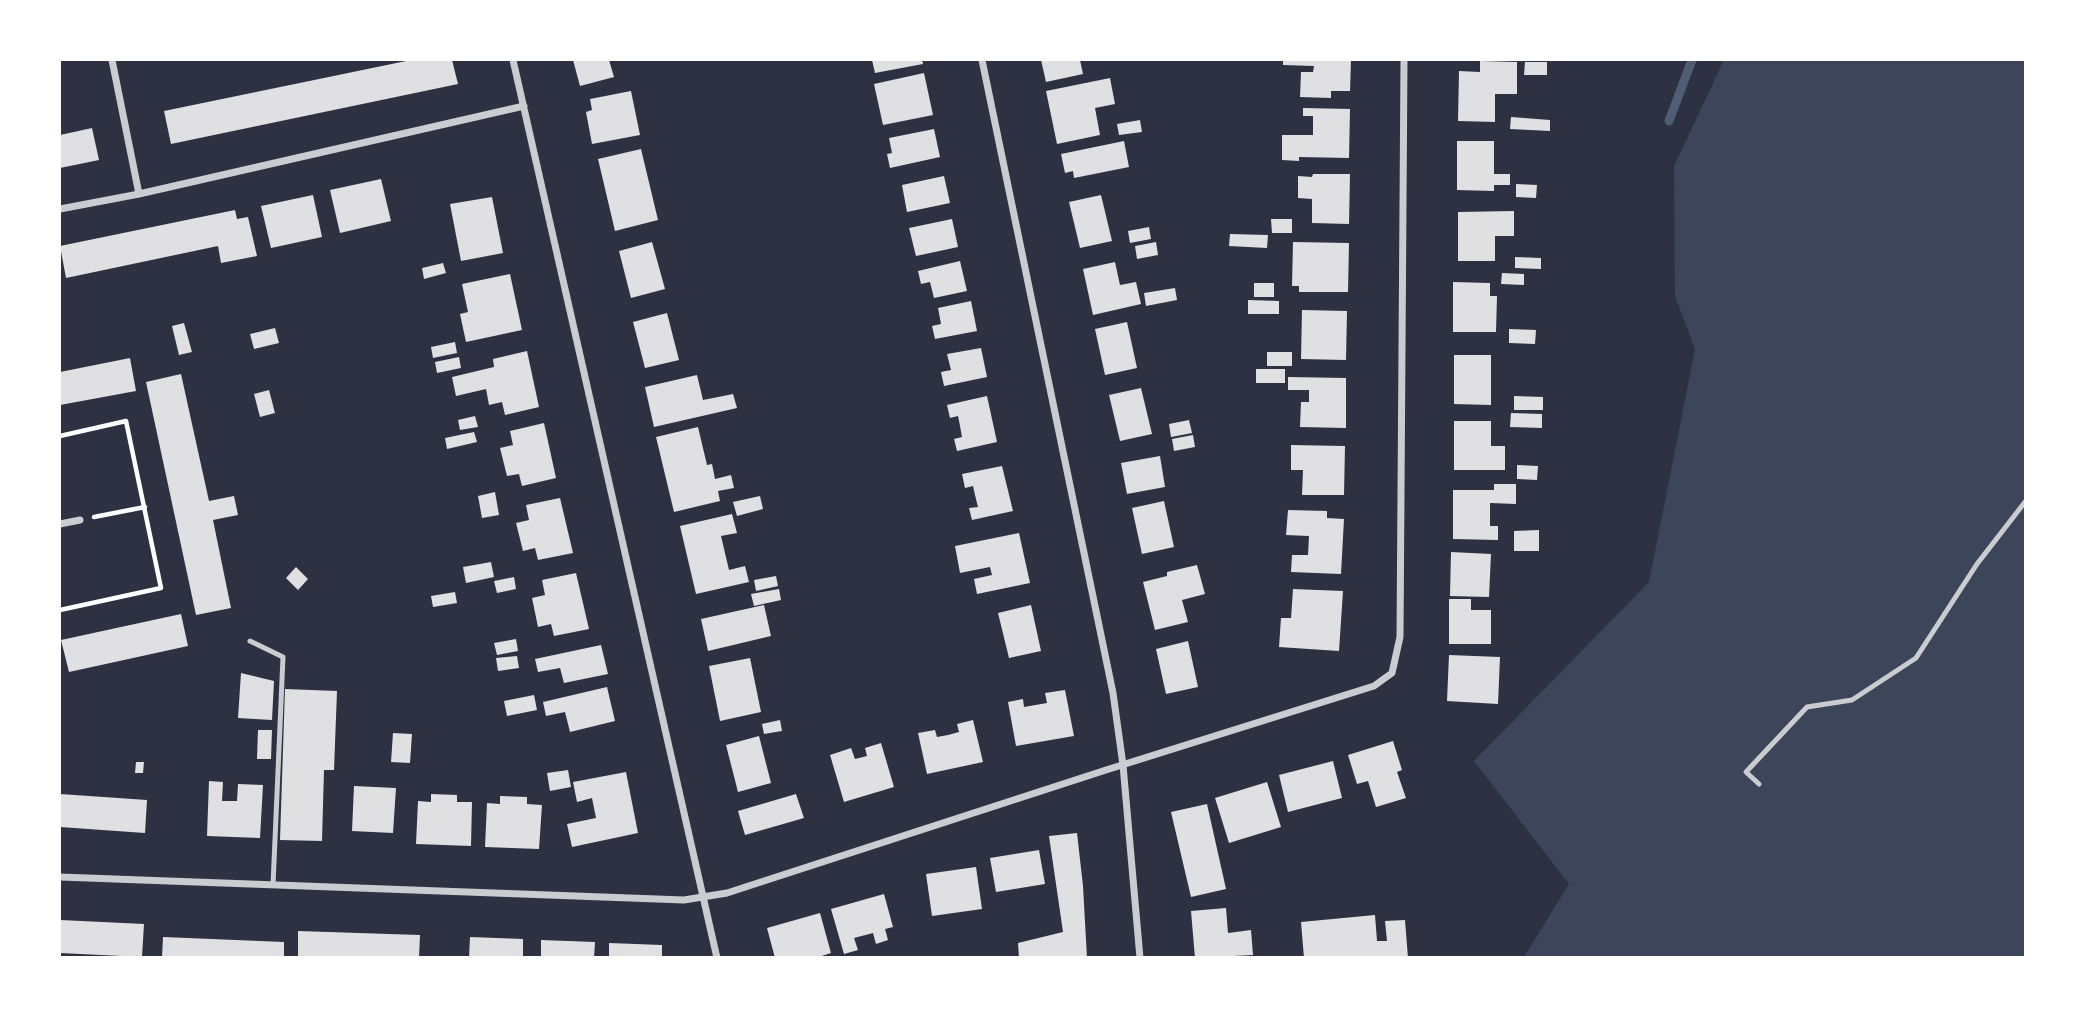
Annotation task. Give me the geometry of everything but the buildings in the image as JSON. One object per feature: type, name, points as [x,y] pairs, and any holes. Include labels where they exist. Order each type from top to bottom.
[{"type":"street","points":[[112,60],[139,194]]},
{"type":"street","points":[[513,60],[717,957]]},
{"type":"street","points":[[982,60],[1113,693],[1123,765],[1140,957]]},
{"type":"street","points":[[60,877],[670,899],[704,898],[727,893],[1374,686],[1392,673],[1400,637],[1404,60]]},
{"type":"street","points":[[60,209],[139,194],[524,106]]},
{"type":"street","points":[[60,524],[80,520]]},
{"type":"lane","points":[[1759,783],[1746,772],[1807,707],[1852,700],[1916,658],[1977,564],[2025,502]]},
{"type":"lane","points":[[250,641],[283,657],[272,885]]},
{"type":"path","points":[[60,436],[126,421],[162,587],[60,610]]},
{"type":"path","points":[[80,520],[145,507]]},
{"type":"shaded area","points":[[1724,60],[2025,60],[2025,957],[1524,957],[1569,884],[1474,761],[1649,582],[1695,349],[1675,296],[1674,166]]},
{"type":"waterway","points":[[1669,121],[1692,60]]}]
